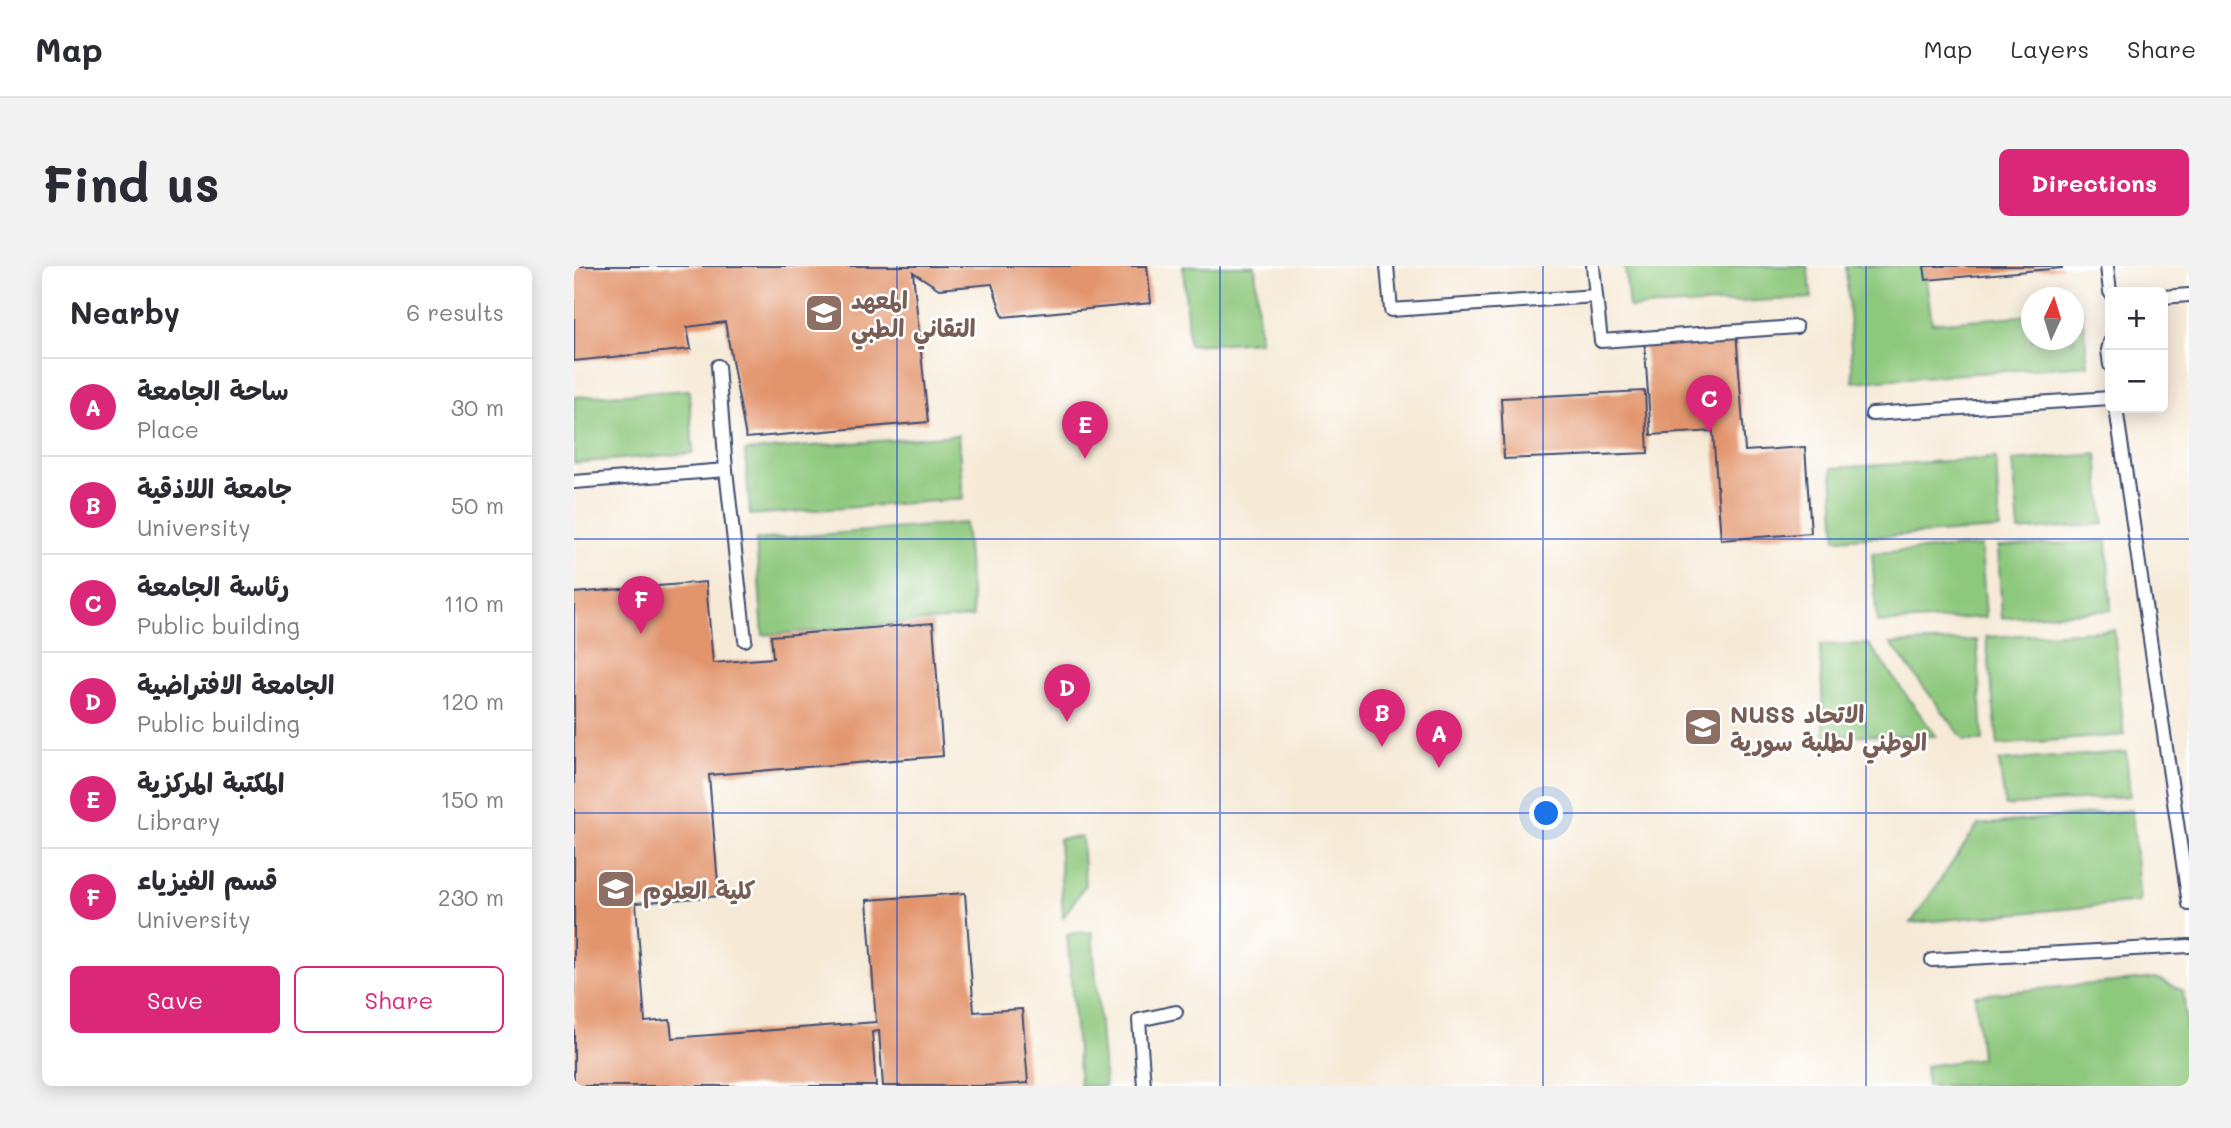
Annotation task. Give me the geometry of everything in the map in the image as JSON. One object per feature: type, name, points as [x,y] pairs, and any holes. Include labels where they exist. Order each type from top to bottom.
[{"type":"lane","points":[[1387,266],[1391,310],[1596,296]]},
{"type":"lane","points":[[1593,266],[1601,341],[1796,327]]},
{"type":"lane","points":[[2106,266],[2109,287]]},
{"type":"lane","points":[[2168,296],[2189,295]]},
{"type":"lane","points":[[718,366],[726,470],[745,640]]},
{"type":"lane","points":[[1872,414],[2105,398]]},
{"type":"lane","points":[[2117,413],[2189,904]]},
{"type":"lane","points":[[574,482],[726,470]]},
{"type":"lane","points":[[1932,960],[2189,946]]},
{"type":"lane","points":[[1144,1086],[1139,1020],[1176,1012]]},
{"type":"green space","points":[[1183,266],[1255,266],[1260,341],[1189,345]]},
{"type":"green space","points":[[1625,266],[1807,266],[1812,298],[1629,308]]},
{"type":"green space","points":[[1846,266],[1924,266],[1932,323],[2021,316],[2021,350],[2084,350],[2084,329],[2088,365],[1853,382]]},
{"type":"green space","points":[[689,390],[693,453],[574,463],[574,397]]},
{"type":"green space","points":[[958,435],[963,499],[750,515],[745,451]]},
{"type":"green space","points":[[2097,454],[2104,524],[2019,531],[2013,461]]},
{"type":"green space","points":[[1996,458],[2000,529],[1836,539],[1832,468]]},
{"type":"green space","points":[[965,523],[973,617],[763,635],[756,540]]},
{"type":"green space","points":[[2107,541],[2111,610],[2002,618],[1998,547]]},
{"type":"green space","points":[[1981,546],[1986,617],[1877,623],[1872,553]]},
{"type":"green space","points":[[2114,630],[2124,735],[1998,745],[1986,637]]},
{"type":"green space","points":[[1977,640],[1983,741],[1965,741],[1891,644]]},
{"type":"green space","points":[[1869,644],[1936,736],[1824,735],[1820,645]]},
{"type":"green space","points":[[2126,752],[2130,796],[2005,806],[1999,761]]},
{"type":"green space","points":[[2132,810],[2140,902],[1911,923],[1978,825]]},
{"type":"green space","points":[[1082,837],[1085,885],[1063,918],[1059,839]]},
{"type":"green space","points":[[1092,932],[1105,1086],[1080,1086],[1067,934]]},
{"type":"green space","points":[[2156,978],[2183,991],[2189,1086],[1927,1086],[1925,1066],[1981,1058],[1975,995]]},
{"type":"building","points":[[574,266],[1147,266],[1151,303],[1003,317],[992,284],[939,289],[913,272],[928,422],[746,438],[725,322],[687,327],[691,349],[574,361]]},
{"type":"building","points":[[1924,266],[2062,266],[2062,268],[1926,280]]},
{"type":"building","points":[[1736,331],[1745,451],[1805,447],[1811,533],[1721,540],[1713,431],[1651,435],[1644,337]]},
{"type":"building","points":[[1645,391],[1648,453],[1504,459],[1501,398]]},
{"type":"building","name":"كلية العلوم","points":[[706,582],[713,663],[773,658],[771,636],[933,623],[943,756],[709,775],[719,896],[636,903],[645,1022],[670,1020],[672,1038],[876,1022],[867,900],[965,893],[974,1012],[1022,1009],[1028,1083],[883,1086],[879,1031],[872,1032],[876,1086],[574,1086],[574,593]]},
{"type":"place","name":"المعهد التقاني الطبي","points":[[824,313]]},
{"type":"place","name":"رئاسة الجامعة","points":[[1709,433]]},
{"type":"place","name":"المكتبة المركزية","points":[[1085,459]]},
{"type":"place","name":"قسم الفيزياء","points":[[641,634]]},
{"type":"place","name":"الجامعة الافتراضية","points":[[1067,722]]},
{"type":"place","name":"NUSS الاتحاد الوطني لطلبة سورية","points":[[1703,727]]},
{"type":"place","name":"جامعة اللاذقية","points":[[1382,747]]},
{"type":"place","name":"ساحة الجامعة","points":[[1439,768]]},
{"type":"place","name":"كلية العلوم","points":[[616,889]]}]
